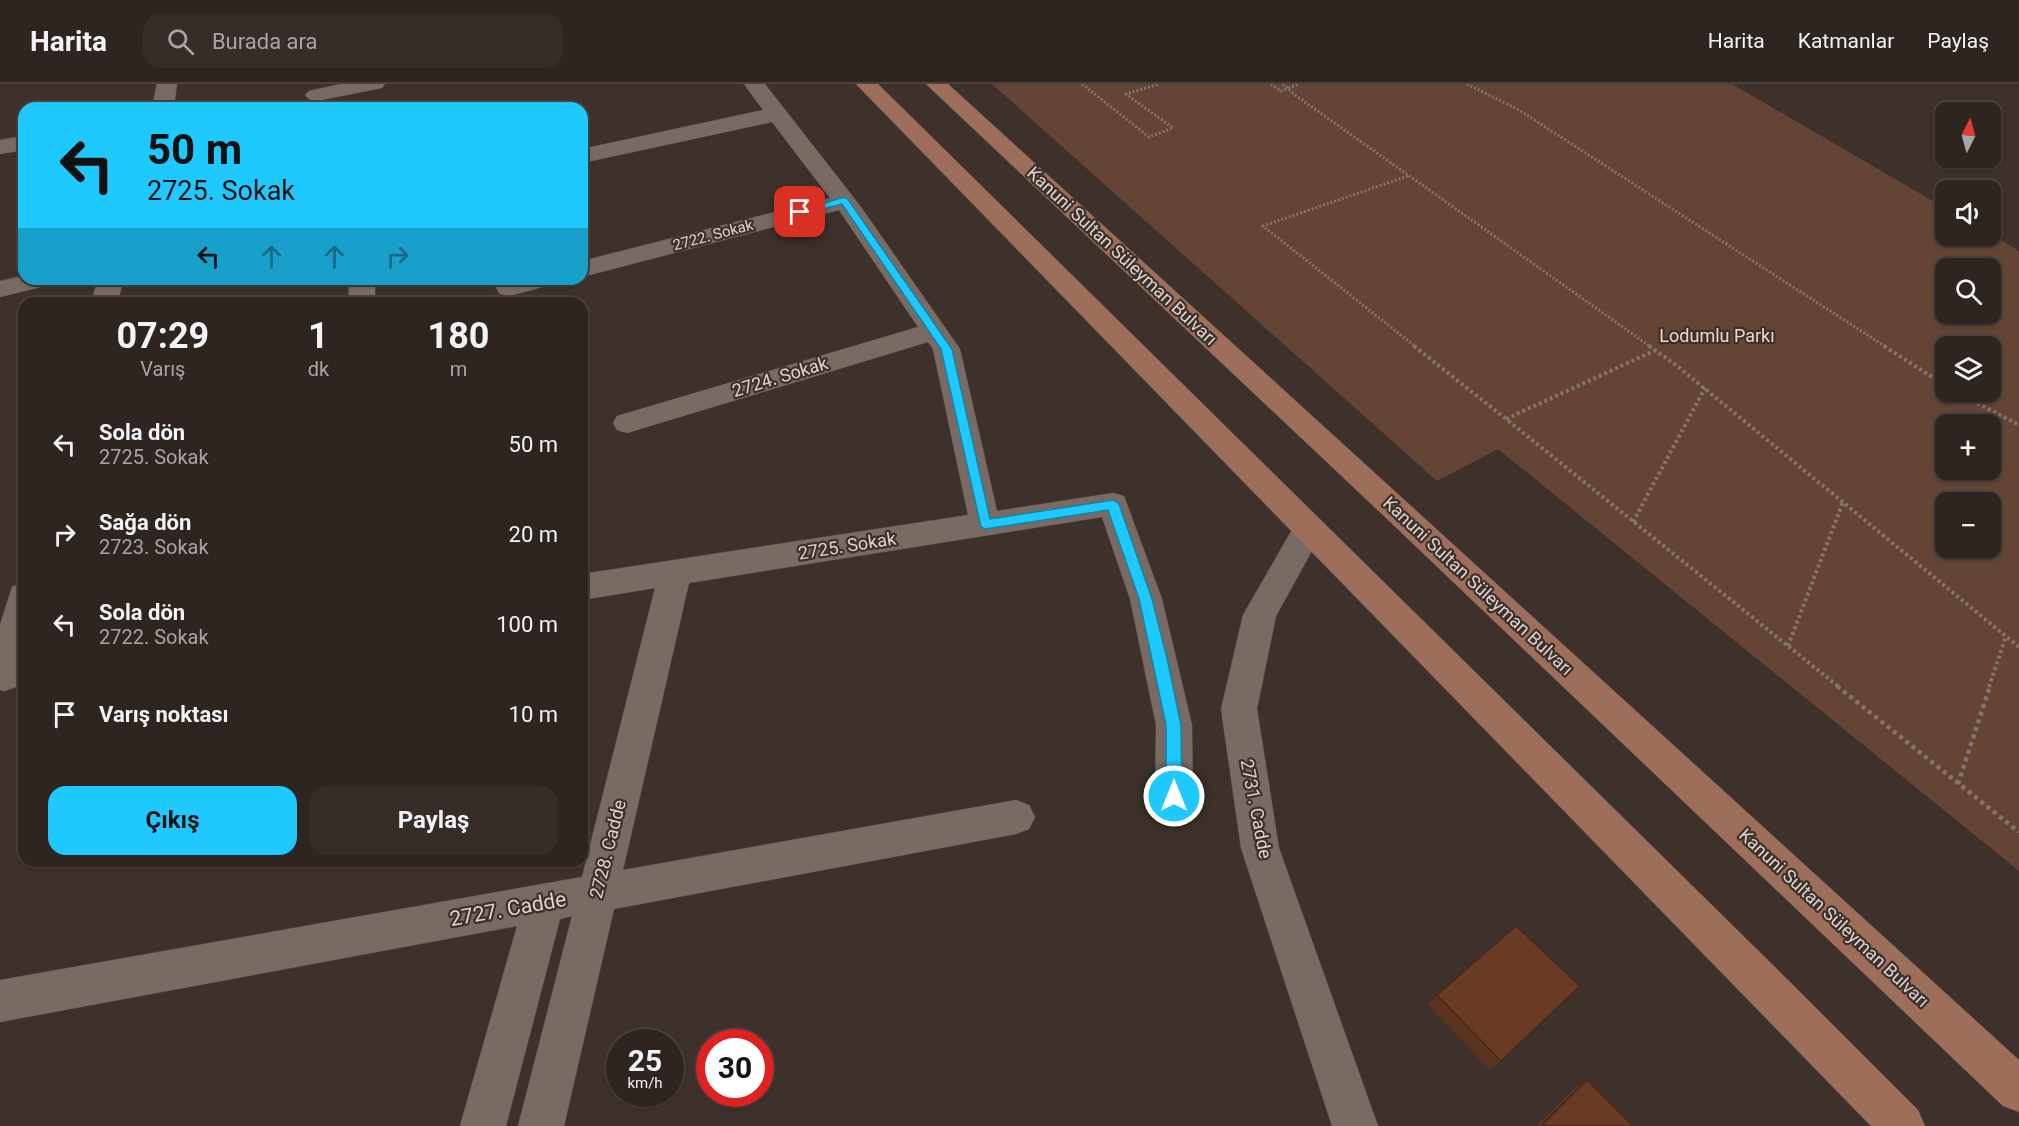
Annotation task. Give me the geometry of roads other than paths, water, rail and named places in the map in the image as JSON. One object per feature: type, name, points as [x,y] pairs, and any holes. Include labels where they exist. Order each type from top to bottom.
[{"type":"main road","points":[[866,84],[1308,529],[1494,712],[1902,1126]]},
{"type":"main road","name":"Kanuni Sultan Süleyman Bulvarı","points":[[936,84],[2019,1090]]},
{"type":"street","points":[[164,102],[167,84]]},
{"type":"street","points":[[316,94],[375,84]]},
{"type":"street","points":[[754,84],[844,201],[946,349],[985,524]]},
{"type":"street","points":[[588,155],[777,114]]},
{"type":"street","points":[[0,147],[18,144]]},
{"type":"street","name":"2722. Sokak","points":[[588,267],[844,201]]},
{"type":"street","points":[[0,289],[18,285]]},
{"type":"street","points":[[509,288],[521,285]]},
{"type":"street","name":"2724. Sokak","points":[[627,423],[934,331]]},
{"type":"street","name":"2725. Sokak","points":[[588,586],[1113,504],[1146,599],[1174,725],[1174,796]]},
{"type":"street","name":"2731. Cadde","points":[[1308,529],[1260,615],[1239,710],[1260,848],[1355,1126]]},
{"type":"street","name":"2728. Cadde","points":[[541,1126],[675,573]]},
{"type":"street","points":[[9,676],[18,628]]},
{"type":"street","name":"2727. Cadde","points":[[0,1001],[1016,817]]},
{"type":"street","points":[[483,1126],[544,902]]},
{"type":"park label","name":"Lodumlu Parkı","points":[[1717,336]]}]
